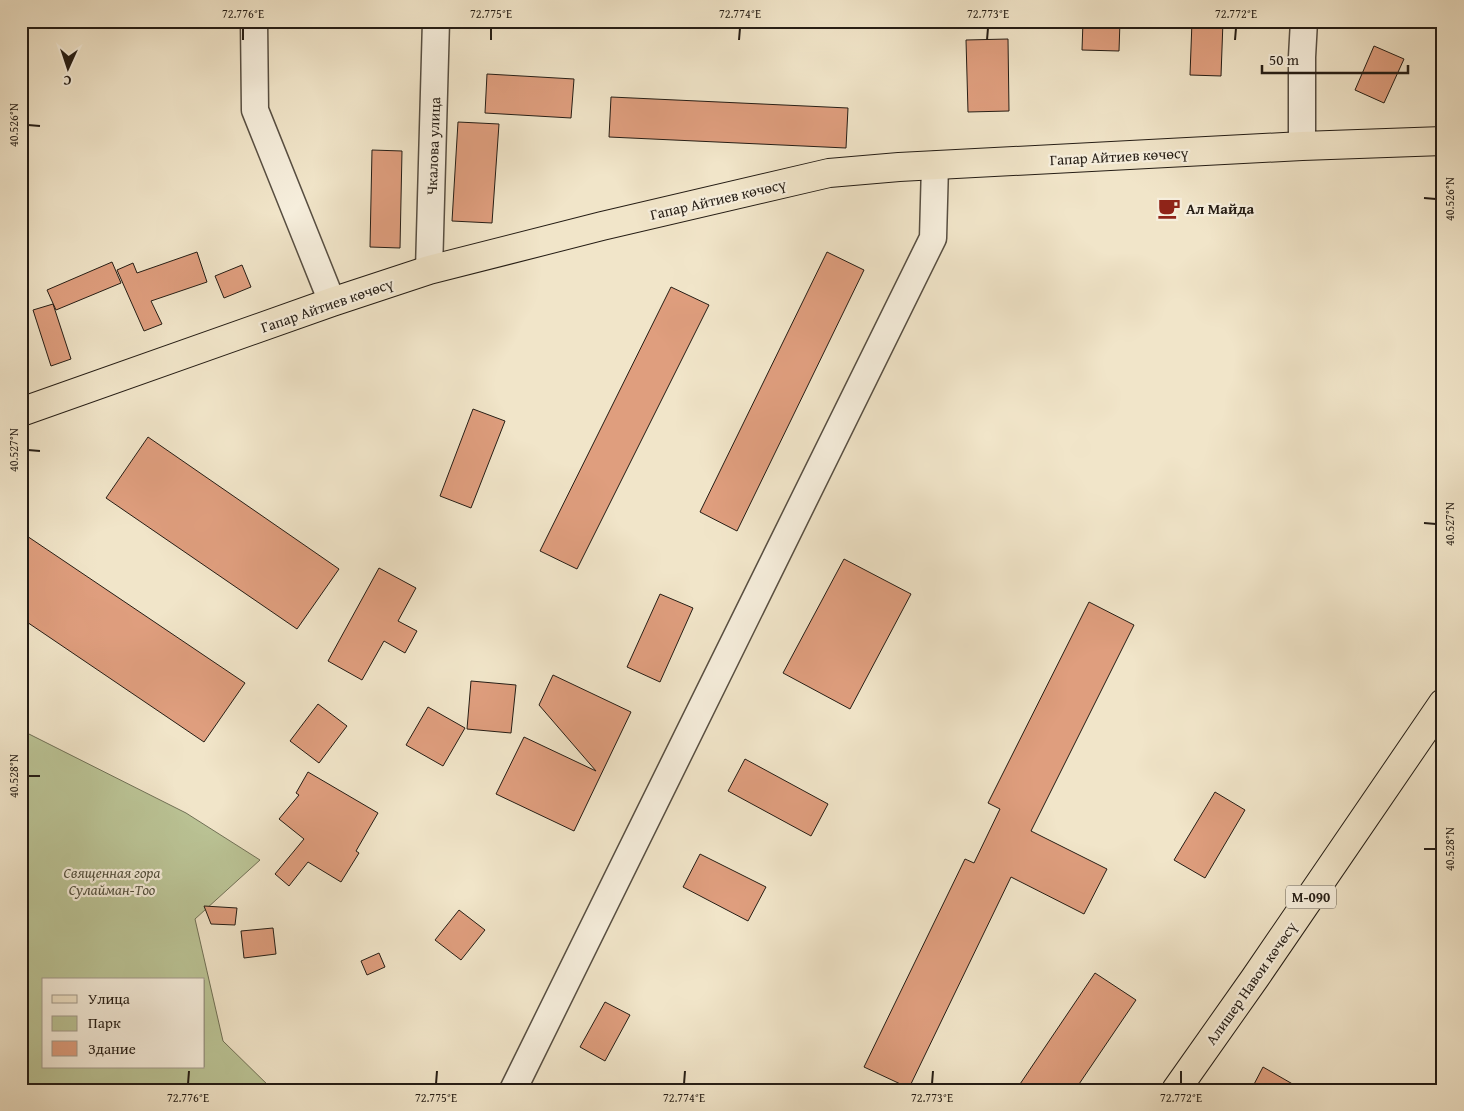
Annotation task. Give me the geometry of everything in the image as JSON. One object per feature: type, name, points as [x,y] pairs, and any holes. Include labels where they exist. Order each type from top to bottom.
[{"type":"main road","name":"Гапар Айтиев көчөсү","points":[[21,412],[332,302],[429,270],[602,226],[829,172],[1302,146],[1443,141]]},
{"type":"main road","name":"Алишер Навои көчөсү","points":[[1176,1090],[1256,978],[1443,703]]},
{"type":"street","points":[[254,21],[254,110],[332,302]]},
{"type":"street","name":"Чкалова улица","points":[[429,270],[436,21]]},
{"type":"street","points":[[1302,146],[1304,21]]},
{"type":"street","points":[[513,1090],[933,238],[935,165]]},
{"type":"green space","name":"Священная гора Сулайман-Тоо","points":[[21,730],[186,813],[260,860],[195,919],[223,1041],[273,1090],[21,1090]]},
{"type":"building","points":[[1083,21],[1120,21],[1119,51],[1082,50]]},
{"type":"building","points":[[1192,21],[1223,21],[1221,76],[1190,75]]},
{"type":"building","points":[[1008,39],[1009,111],[968,112],[966,40]]},
{"type":"building","points":[[1374,46],[1404,59],[1384,103],[1355,90]]},
{"type":"building","points":[[487,74],[574,79],[571,118],[485,113]]},
{"type":"building","points":[[611,97],[848,108],[846,148],[609,137]]},
{"type":"building","points":[[458,122],[499,124],[492,223],[452,221]]},
{"type":"building","points":[[372,150],[402,151],[400,248],[370,247]]},
{"type":"building","points":[[197,252],[207,282],[151,301],[162,324],[144,331],[117,270],[133,263],[137,273]]},
{"type":"building","points":[[827,252],[864,270],[737,531],[700,512]]},
{"type":"building","points":[[112,262],[121,283],[56,310],[47,290]]},
{"type":"building","points":[[242,265],[251,287],[224,298],[215,276]]},
{"type":"building","points":[[671,287],[709,305],[577,569],[540,551]]},
{"type":"building","points":[[53,304],[71,359],[51,366],[33,310]]},
{"type":"building","points":[[473,409],[505,421],[471,508],[440,496]]},
{"type":"building","points":[[148,437],[339,569],[297,629],[106,498]]},
{"type":"building","points":[[21,532],[245,683],[204,742],[21,618]]},
{"type":"building","points":[[844,559],[911,594],[850,709],[783,673]]},
{"type":"building","points":[[379,568],[416,588],[398,621],[417,631],[405,653],[384,641],[362,680],[328,661]]},
{"type":"building","points":[[660,594],[693,608],[660,682],[627,667]]},
{"type":"building","points":[[1089,602],[1134,625],[1031,831],[1107,869],[1084,914],[1011,877],[909,1088],[864,1067],[965,859],[974,863],[1000,809],[988,803]]},
{"type":"building","points":[[553,675],[631,712],[574,831],[496,794],[524,737],[596,771],[539,705]]},
{"type":"building","points":[[471,681],[516,685],[511,733],[467,729]]},
{"type":"building","points":[[318,704],[347,726],[319,763],[290,741]]},
{"type":"building","points":[[428,707],[465,728],[443,766],[406,745]]},
{"type":"building","points":[[745,759],[828,804],[811,836],[728,791]]},
{"type":"building","points":[[308,772],[378,813],[356,851],[359,853],[341,882],[308,862],[289,886],[275,874],[304,839],[279,819],[299,795],[296,793]]},
{"type":"building","points":[[1215,792],[1245,810],[1205,878],[1174,860]]},
{"type":"building","points":[[700,854],[766,887],[748,921],[683,887]]},
{"type":"building","points":[[204,906],[237,908],[235,925],[211,924]]},
{"type":"building","points":[[459,910],[485,930],[461,960],[435,940]]},
{"type":"building","points":[[273,928],[276,954],[244,958],[241,931]]},
{"type":"building","points":[[379,953],[385,967],[367,975],[361,961]]},
{"type":"building","points":[[1095,973],[1136,1000],[1075,1090],[1016,1090]]},
{"type":"building","points":[[605,1002],[630,1015],[605,1061],[580,1047]]},
{"type":"building","points":[[1263,1067],[1303,1090],[1251,1090]]},
{"type":"place","name":"Ал Майда","points":[[1169,208]]}]
